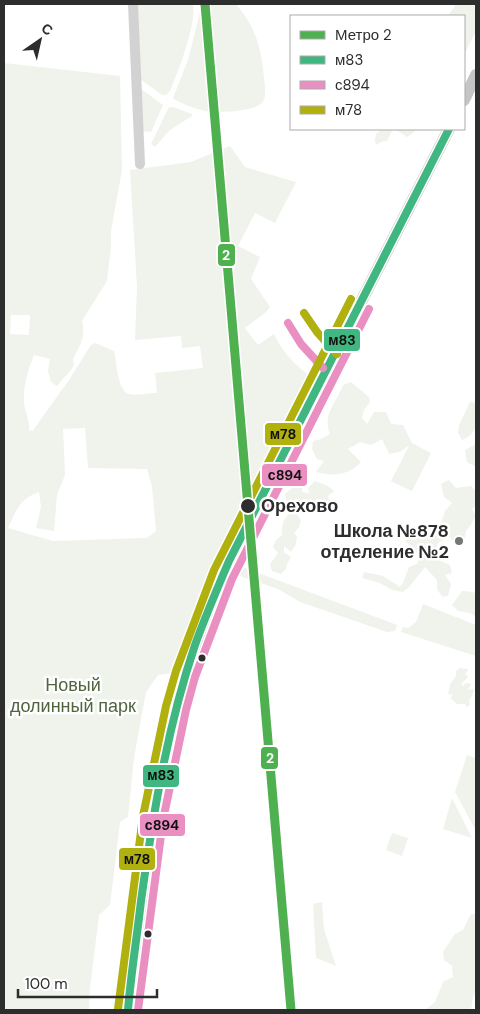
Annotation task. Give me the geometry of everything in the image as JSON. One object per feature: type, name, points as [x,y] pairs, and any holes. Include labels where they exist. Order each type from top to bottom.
[{"type":"main road","points":[[465,98],[476,75]]},
{"type":"main road","points":[[128,1010],[152,818],[176,708],[204,623],[229,561],[448,130]]},
{"type":"street","points":[[133,4],[140,164]]},
{"type":"green space","points":[[135,4],[193,4],[190,35],[178,72],[170,91],[166,95],[162,95],[140,79]]},
{"type":"green space","points":[[202,4],[236,4],[248,21],[259,47],[263,67],[265,95],[261,104],[237,111],[211,112],[193,108],[173,98],[188,60]]},
{"type":"green space","points":[[456,4],[476,4],[476,31],[465,53],[465,15],[449,15]]},
{"type":"green space","name":"Новый долинный парк","points":[[4,63],[120,76],[122,170],[111,231],[107,281],[82,321],[83,336],[73,359],[74,365],[57,386],[51,382],[48,371],[50,359],[34,355],[24,390],[24,403],[29,430],[33,431],[91,345],[95,343],[114,351],[122,388],[125,392],[132,395],[157,393],[155,373],[203,368],[200,346],[182,348],[181,336],[135,340],[137,287],[130,170],[191,162],[230,146],[245,167],[296,182],[275,223],[255,213],[238,246],[260,257],[251,279],[270,307],[245,328],[258,345],[274,334],[291,359],[314,378],[214,565],[173,673],[158,675],[146,692],[134,758],[128,817],[120,822],[110,905],[99,915],[89,1010],[4,1010]],"holes":[[[11,315],[30,315],[29,335],[10,334]],[[85,428],[88,468],[147,469],[152,486],[156,531],[147,538],[53,541],[8,528],[16,511],[23,502],[39,492],[41,507],[36,528],[54,531],[57,495],[65,475],[63,429]]]},
{"type":"green space","points":[[140,88],[163,105],[151,132],[143,131]]},
{"type":"green space","points":[[169,107],[192,114],[192,116],[170,130],[155,147],[151,144]]},
{"type":"green space","points":[[381,130],[392,130],[387,141],[376,145],[376,134]]},
{"type":"green space","points":[[396,130],[417,130],[407,137]]},
{"type":"green space","points":[[351,382],[369,397],[370,402],[364,410],[362,418],[367,424],[374,412],[386,412],[391,424],[403,425],[412,443],[431,453],[412,491],[391,481],[409,446],[399,452],[389,454],[382,439],[371,445],[360,442],[348,449],[361,462],[352,470],[341,474],[316,472],[324,461],[317,459],[312,449],[313,441],[330,434],[328,420],[331,409],[343,385]]},
{"type":"green space","points":[[470,402],[476,403],[476,425],[472,434],[462,440],[458,433],[459,425]]},
{"type":"green space","points":[[476,444],[476,467],[467,462],[465,450]]},
{"type":"green space","points":[[449,480],[456,488],[471,486],[476,491],[476,505],[472,509],[476,516],[466,531],[465,538],[454,542],[449,537],[438,543],[434,554],[441,561],[450,565],[452,573],[445,575],[451,584],[448,596],[443,597],[437,590],[437,580],[425,567],[403,592],[392,590],[380,583],[362,578],[364,572],[383,576],[400,587],[409,567],[417,564],[420,556],[405,541],[418,530],[428,536],[438,533],[445,511],[452,503],[444,497],[441,484]]},
{"type":"green space","points":[[315,481],[328,486],[334,491],[328,496],[329,504],[325,511],[313,513],[301,509],[298,516],[301,520],[299,527],[294,533],[297,537],[296,544],[291,552],[284,546],[284,552],[291,557],[286,569],[281,574],[272,571],[270,564],[278,553],[273,547],[276,540],[282,535],[284,522],[291,511],[285,494],[293,487],[303,483],[302,491],[309,494],[308,488]]},
{"type":"green space","points":[[243,567],[397,625],[395,631],[387,632],[300,602],[278,589],[240,576]]},
{"type":"green space","points":[[462,591],[476,594],[476,617],[470,613],[458,611],[452,605]]},
{"type":"green space","points":[[423,604],[476,625],[476,656],[401,632],[403,627],[408,628],[416,622]]},
{"type":"green space","points":[[460,668],[468,669],[465,673],[468,677],[462,683],[462,686],[469,683],[471,685],[468,690],[474,689],[469,700],[470,705],[467,707],[465,704],[457,704],[450,698],[453,695],[448,694],[450,684],[456,676],[456,671]]},
{"type":"green space","points":[[467,755],[476,758],[476,831],[455,792]]},
{"type":"green space","points":[[452,798],[472,838],[443,829]]},
{"type":"green space","points":[[392,833],[408,838],[402,856],[386,850]]},
{"type":"green space","points":[[322,902],[324,929],[336,966],[316,958],[313,904]]},
{"type":"green space","points":[[471,914],[476,914],[476,990],[471,1010],[425,1010],[435,1002],[443,982],[453,977],[452,966],[444,960],[443,952],[455,934],[463,930]]},
{"type":"metro line","name":"2","points":[[205,4],[291,1010]]},
{"type":"transit line","name":"м83","points":[[128,1010],[141,901],[156,804],[176,708],[195,645],[229,561],[448,130]]},
{"type":"transit line","name":"м78","points":[[118,1009],[143,816],[166,706],[176,671],[214,570],[351,299]]},
{"type":"transit line","name":"с894","points":[[138,1010],[163,820],[186,710],[195,677],[232,579],[369,309]]},
{"type":"transit line","name":"м78","points":[[304,313],[317,332],[337,354]]},
{"type":"transit line","name":"с894","points":[[288,323],[301,344],[323,368]]},
{"type":"place","name":"Орехово","points":[[248,506]]},
{"type":"place","name":"Школа №878 отделение №2","points":[[459,541]]}]
